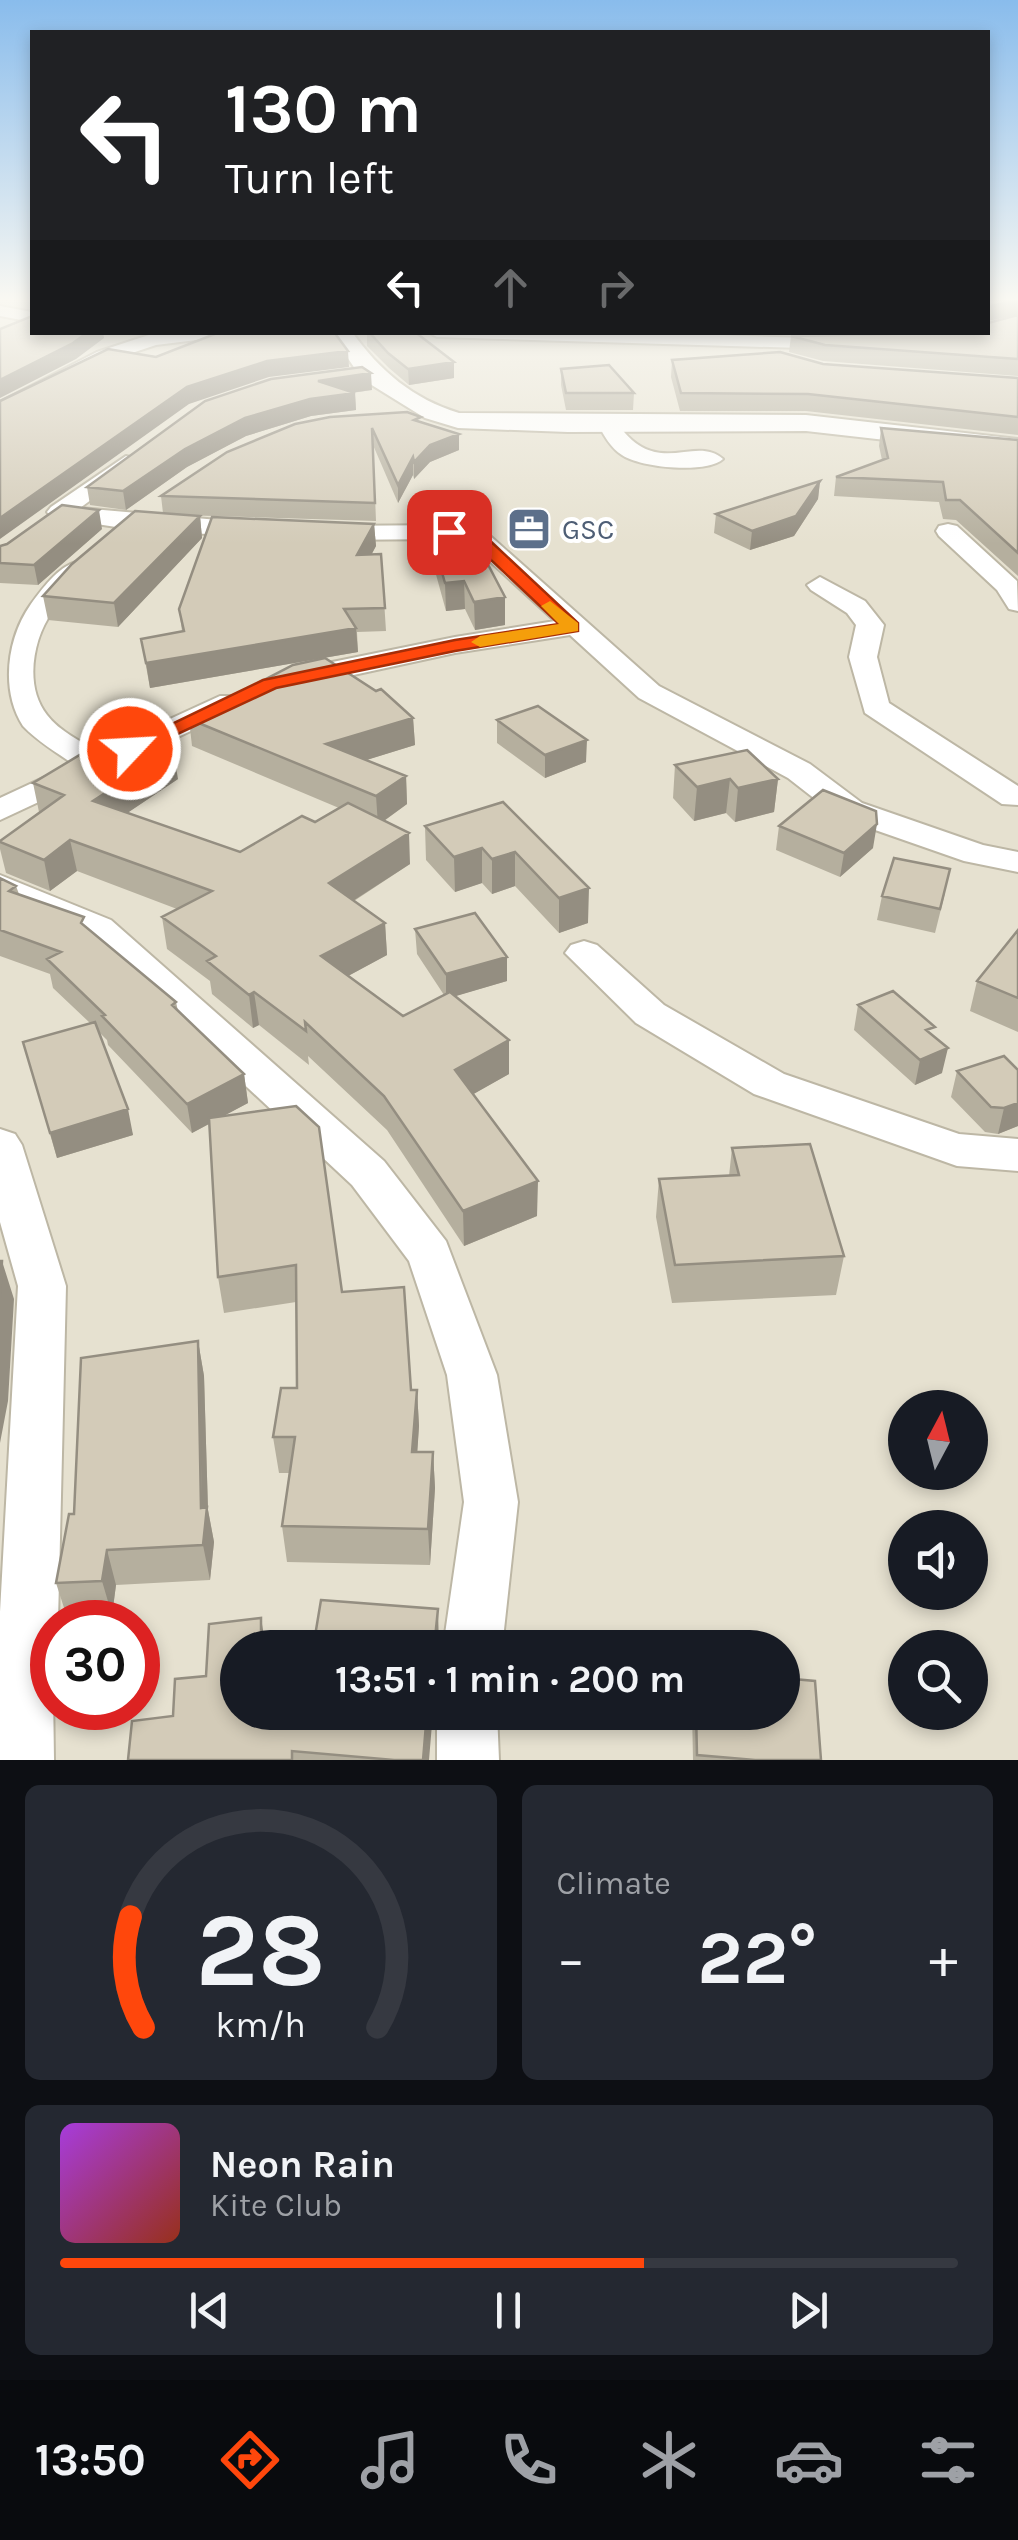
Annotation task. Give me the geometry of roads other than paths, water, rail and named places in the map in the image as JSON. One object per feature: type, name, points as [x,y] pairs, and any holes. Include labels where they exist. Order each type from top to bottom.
[{"type":"street","points":[[0,410],[57,379]]},
{"type":"street","points":[[369,379],[458,420]]},
{"type":"street","points":[[395,417],[608,424],[806,424],[1018,447]]},
{"type":"street","points":[[608,424],[614,436],[645,461],[712,459]]},
{"type":"street","points":[[152,444],[51,517],[283,532],[449,532],[479,539],[572,627],[649,692],[798,771],[850,810],[976,854],[1018,862]]},
{"type":"street","points":[[95,765],[32,718],[11,684],[7,659],[14,635],[46,598],[129,522],[162,500]]},
{"type":"street","points":[[948,531],[1008,586],[1018,603]]},
{"type":"street","points":[[820,586],[856,607],[870,625],[863,657],[875,707],[1016,799]]},
{"type":"street","points":[[0,810],[261,688],[455,646],[572,627]]},
{"type":"street","points":[[0,886],[98,928],[368,1173],[430,1254],[472,1376],[491,1502],[474,1630]]},
{"type":"street","points":[[584,954],[650,1014],[770,1084],[957,1150],[1018,1155]]},
{"type":"street","points":[[0,1145],[42,1286],[24,1760]]},
{"type":"street","points":[[467,1730],[468,1760]]},
{"type":"place","name":"GSC","points":[[529,529]]}]
